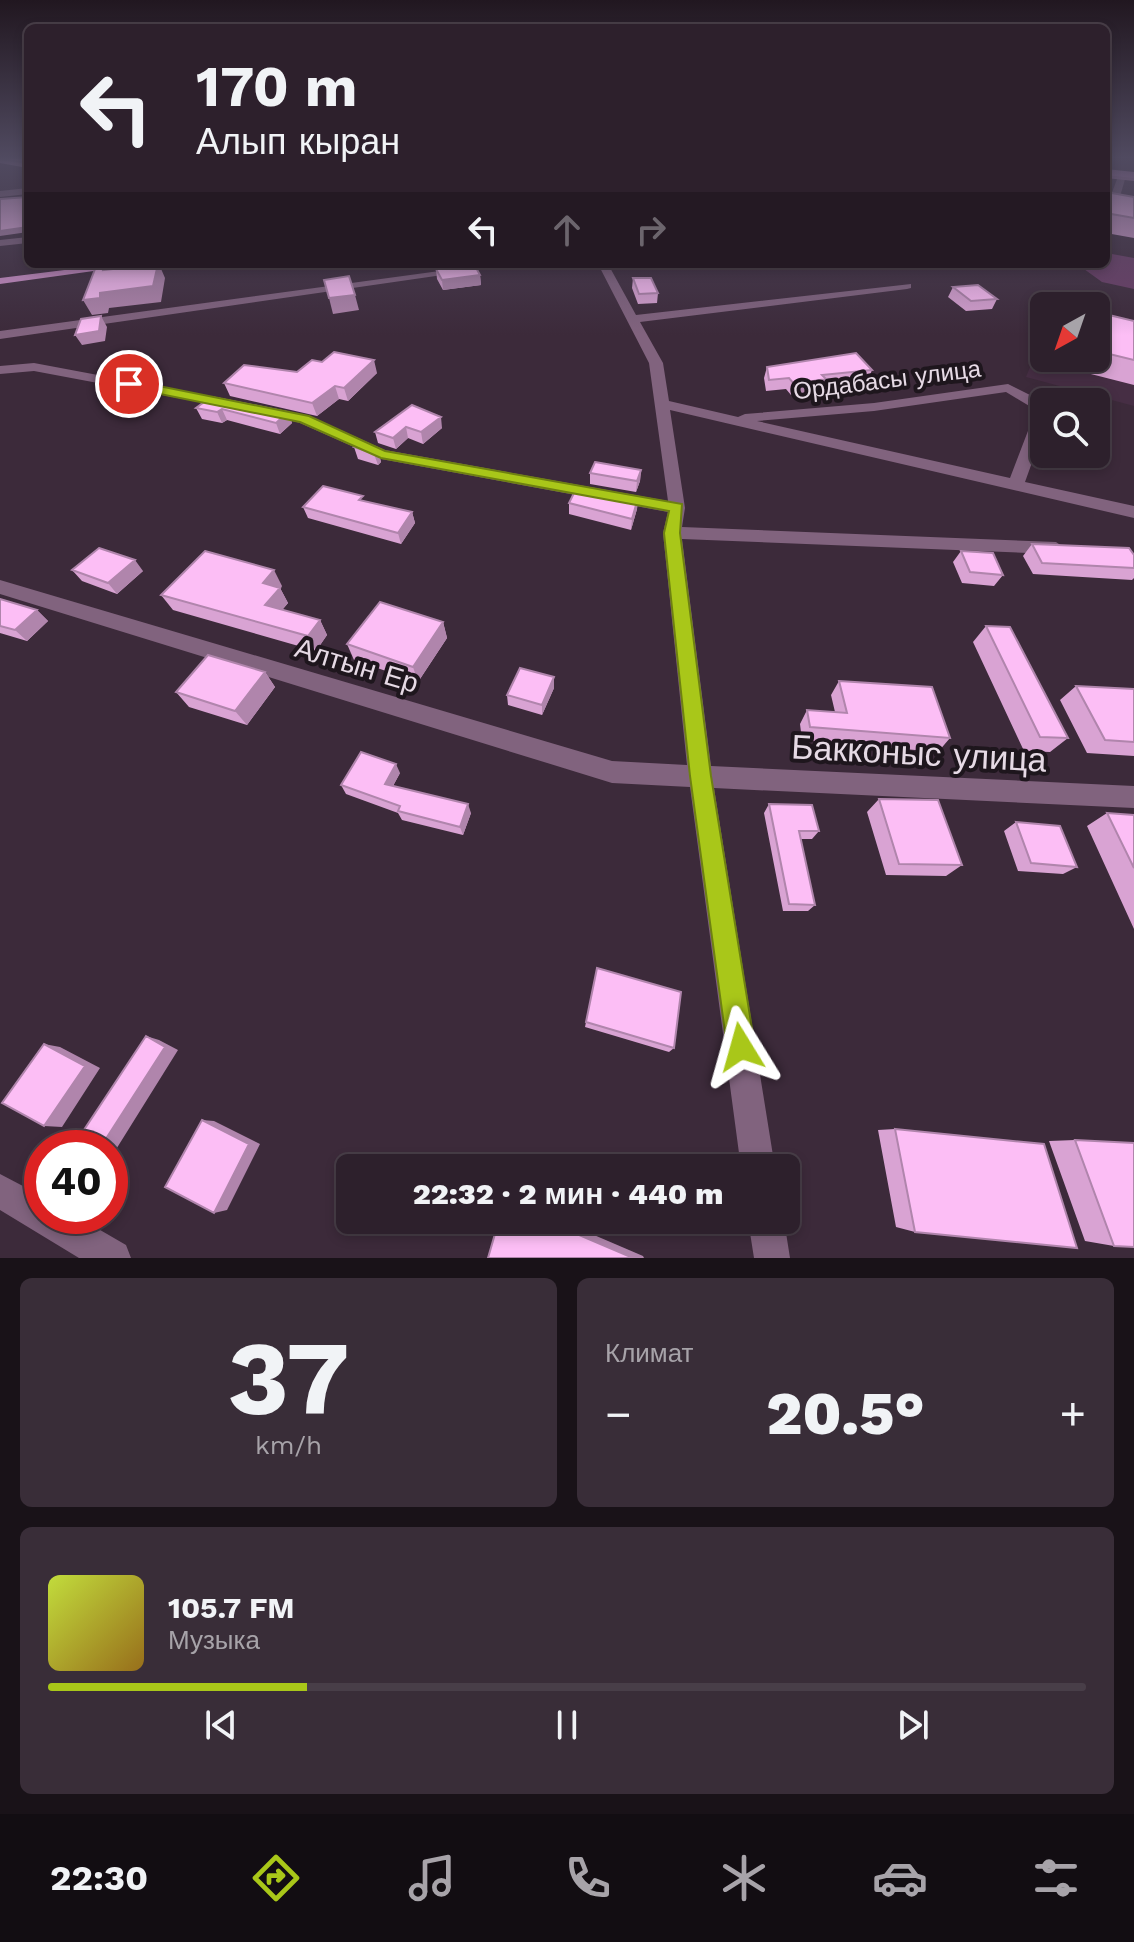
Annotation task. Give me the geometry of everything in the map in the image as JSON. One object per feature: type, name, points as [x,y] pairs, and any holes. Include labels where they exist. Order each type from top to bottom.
[{"type":"main road","points":[[0,281],[102,268]]},
{"type":"street","points":[[0,243],[24,240]]},
{"type":"street","points":[[0,335],[485,268]]},
{"type":"street","points":[[605,268],[656,363],[677,508],[672,533],[700,776],[756,1154]]},
{"type":"street","points":[[633,319],[907,286]]},
{"type":"street","points":[[0,370],[34,367],[214,400],[304,419],[381,454],[677,508]]},
{"type":"street","name":"Ордабасы улица","points":[[730,420],[874,407],[1008,388],[1030,401]]},
{"type":"street","points":[[662,404],[1134,512]]},
{"type":"street","points":[[1016,485],[1030,447]]},
{"type":"street","points":[[672,533],[1070,548]]},
{"type":"street","name":"Алтын Ер","points":[[0,587],[612,772],[700,776]]},
{"type":"street","name":"Бакконыс улица","points":[[700,776],[1134,797]]},
{"type":"street","points":[[0,1191],[113,1258]]},
{"type":"street","points":[[768,1234],[772,1258]]},
{"type":"shaded area","points":[[1110,254],[1134,258],[1134,289],[1102,282],[1084,269],[1110,268]]},
{"type":"shaded area","points":[[1110,325],[1134,331],[1134,406],[1110,400],[1110,388],[1067,388],[1026,377],[1030,367],[1030,372],[1110,372]]},
{"type":"building","points":[[0,218],[24,218],[24,228],[0,231]]},
{"type":"building","points":[[95,268],[157,268],[153,286],[100,293],[100,298],[83,300]]},
{"type":"building","points":[[476,268],[480,275],[442,280],[436,269]]},
{"type":"building","points":[[349,276],[355,295],[329,298],[324,280]]},
{"type":"building","points":[[633,278],[651,278],[658,293],[639,294]]},
{"type":"building","points":[[978,285],[997,299],[971,301],[953,287]]},
{"type":"building","points":[[1110,315],[1134,321],[1134,360],[1110,354]]},
{"type":"building","points":[[101,316],[99,331],[75,335],[81,319]]},
{"type":"building","points":[[334,352],[374,360],[344,388],[335,386],[312,403],[224,383],[244,365],[297,372],[312,360],[322,362]]},
{"type":"building","points":[[856,353],[872,370],[822,375],[826,379],[794,384],[789,378],[769,380],[767,367]]},
{"type":"building","points":[[211,397],[288,412],[276,423],[222,409],[217,412],[196,408]]},
{"type":"building","points":[[412,405],[441,417],[421,432],[406,427],[393,438],[375,432]]},
{"type":"building","points":[[360,443],[378,451],[374,454],[354,447]]},
{"type":"building","points":[[595,462],[641,470],[637,481],[590,473]]},
{"type":"building","points":[[323,486],[363,496],[359,500],[412,512],[398,533],[303,507]]},
{"type":"building","points":[[577,487],[638,498],[632,519],[569,503]]},
{"type":"building","points":[[1032,544],[1129,548],[1134,555],[1134,568],[1042,563]]},
{"type":"building","points":[[99,548],[135,560],[108,583],[72,570]]},
{"type":"building","points":[[205,551],[274,570],[263,583],[280,588],[265,605],[320,620],[308,636],[161,595]]},
{"type":"building","points":[[961,551],[993,553],[1003,575],[970,572]]},
{"type":"building","points":[[0,599],[37,610],[15,630],[0,626]]},
{"type":"building","points":[[380,602],[443,622],[413,667],[347,644]]},
{"type":"building","points":[[986,626],[1010,627],[1068,738],[1040,737]]},
{"type":"building","points":[[208,655],[265,672],[235,711],[176,692]]},
{"type":"building","points":[[520,668],[554,677],[542,705],[507,695]]},
{"type":"building","points":[[839,681],[932,687],[950,738],[810,727],[807,710],[847,713]]},
{"type":"building","points":[[1076,686],[1134,689],[1134,742],[1105,740]]},
{"type":"building","points":[[361,752],[396,764],[385,784],[468,804],[460,827],[398,811],[400,806],[341,785]]},
{"type":"building","points":[[879,799],[938,800],[962,865],[899,864]]},
{"type":"building","points":[[769,804],[812,805],[819,831],[799,831],[815,905],[789,904]]},
{"type":"building","points":[[1107,813],[1134,815],[1134,868]]},
{"type":"building","points":[[1016,822],[1060,826],[1077,867],[1031,863]]},
{"type":"building","points":[[597,968],[681,992],[674,1048],[586,1022]]},
{"type":"building","points":[[146,1036],[165,1047],[112,1130],[84,1130]]},
{"type":"building","points":[[44,1044],[85,1066],[44,1126],[2,1103]]},
{"type":"building","points":[[202,1120],[249,1144],[214,1213],[165,1187]]},
{"type":"building","points":[[895,1129],[1044,1144],[1077,1248],[915,1232]]},
{"type":"building","points":[[1075,1140],[1134,1143],[1134,1247],[1114,1246]]},
{"type":"building","points":[[495,1234],[577,1234],[633,1258],[488,1258]]},
{"type":"route","points":[[129,384],[304,419],[339,432],[381,454],[677,508],[672,533],[700,776],[741,1047]]}]
